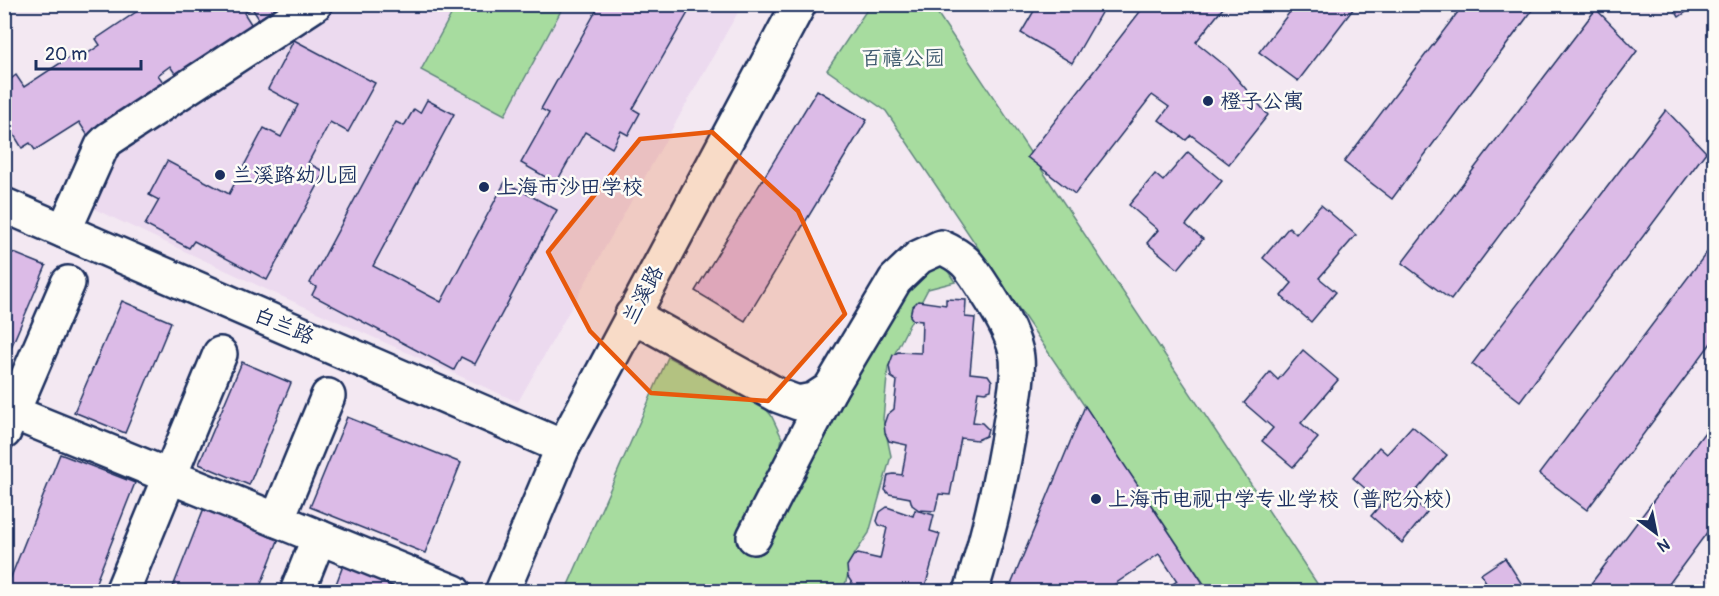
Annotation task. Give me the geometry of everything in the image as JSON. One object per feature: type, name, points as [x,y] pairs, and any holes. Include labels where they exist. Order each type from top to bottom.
[{"type":"street","points":[[64,231],[102,146],[315,4]]},
{"type":"street","name":"兰溪路","points":[[502,591],[563,447],[799,4]]},
{"type":"street","name":"白兰路","points":[[4,205],[563,447]]},
{"type":"street","points":[[754,537],[830,388],[895,280],[919,257],[941,247],[966,262],[1010,332],[1017,355],[1016,389],[1004,465],[971,591]]},
{"type":"street","points":[[68,283],[7,418],[169,477],[454,591]]},
{"type":"street","points":[[633,315],[779,396],[798,404],[813,400],[830,388]]},
{"type":"street","points":[[122,591],[220,354]]},
{"type":"street","points":[[277,520],[328,396]]},
{"type":"street","points":[[779,396],[794,409],[801,421],[799,450]]},
{"type":"street","points":[[297,591],[319,537]]},
{"type":"highlighted area","points":[[712,132],[798,211],[845,314],[768,401],[651,393],[590,331],[548,252],[640,139]]},
{"type":"shaded area","name":"上海市沙田学校","points":[[329,5],[742,5],[518,402],[274,293],[90,207],[118,143]]},
{"type":"green space","points":[[457,4],[564,5],[505,115],[421,70]]},
{"type":"green space","name":"百禧公园","points":[[870,5],[932,5],[1322,591],[1209,591],[886,111],[827,70]]},
{"type":"green space","points":[[942,262],[955,282],[928,289],[888,367],[883,419],[891,456],[869,533],[854,555],[843,591],[565,592],[668,357],[765,408],[782,438],[781,443],[805,464],[917,274]]},
{"type":"building","points":[[148,4],[281,4],[259,19],[252,8],[244,13],[253,27],[178,78],[170,66],[158,75],[166,86],[90,139],[79,122],[35,150],[30,143],[22,148],[8,125],[4,128],[4,79],[7,82],[16,75],[24,87],[71,56],[75,62],[100,45],[96,39]]},
{"type":"building","points":[[600,4],[693,4],[633,109],[640,113],[628,135],[621,131],[612,148],[585,132],[556,183],[521,163],[549,113],[541,109]]},
{"type":"building","points":[[1038,4],[1106,4],[1072,63],[1021,33]]},
{"type":"building","name":"橙子公寓","points":[[1146,4],[1218,4],[1223,8],[1196,42],[1228,68],[1268,115],[1229,164],[1191,135],[1186,140],[1159,120],[1169,107],[1152,95],[1075,194],[1027,157]]},
{"type":"building","points":[[1296,4],[1357,4],[1298,81],[1259,52]]},
{"type":"building","points":[[1464,4],[1537,4],[1392,199],[1344,162]]},
{"type":"building","points":[[1671,4],[1698,4],[1679,17]]},
{"type":"building","points":[[1596,9],[1637,51],[1451,300],[1402,263]]},
{"type":"building","points":[[294,40],[375,83],[348,132],[330,122],[308,163],[325,172],[267,280],[194,241],[189,248],[145,225],[159,200],[149,195],[167,161],[229,194],[264,128],[281,137],[298,105],[268,89]]},
{"type":"building","points":[[817,90],[867,120],[745,321],[695,291]]},
{"type":"building","points":[[427,100],[454,114],[373,266],[441,302],[505,182],[557,210],[475,364],[461,357],[454,370],[312,295],[316,287],[310,283],[396,122],[404,126],[414,109],[420,113]]},
{"type":"building","points":[[1666,110],[1706,152],[1520,401],[1472,364]]},
{"type":"building","points":[[1188,152],[1222,181],[1186,225],[1203,239],[1178,269],[1147,243],[1158,230],[1129,205],[1155,174],[1163,181]]},
{"type":"building","points":[[1321,205],[1356,235],[1319,278],[1336,292],[1311,322],[1281,296],[1292,283],[1263,258],[1289,227],[1296,234]]},
{"type":"building","points":[[1714,243],[1714,339],[1587,510],[1539,474]]},
{"type":"building","points":[[4,249],[46,266],[4,364]]},
{"type":"building","points":[[946,299],[966,300],[965,317],[975,318],[970,373],[988,375],[992,381],[991,390],[978,391],[973,422],[982,423],[988,429],[986,436],[977,440],[961,438],[950,495],[939,494],[935,511],[919,510],[912,505],[910,498],[889,494],[885,490],[888,475],[902,475],[907,445],[889,441],[885,433],[884,424],[887,415],[894,409],[897,381],[891,377],[889,366],[893,355],[898,352],[921,353],[922,321],[913,320],[910,316],[912,307],[918,301],[946,305]]},
{"type":"building","points":[[122,301],[171,322],[125,433],[74,412]]},
{"type":"building","points":[[1303,350],[1338,380],[1301,423],[1318,438],[1293,467],[1262,441],[1273,428],[1244,403],[1270,372],[1278,380]]},
{"type":"building","points":[[242,362],[291,383],[249,485],[199,464]]},
{"type":"building","name":"上海市电视中学专业学校（普陀分校）","points":[[1085,406],[1209,592],[1161,592],[1177,581],[1159,554],[1103,592],[1008,592]]},
{"type":"building","points":[[347,417],[461,463],[425,553],[310,507]]},
{"type":"building","points":[[1714,420],[1714,523],[1663,592],[1598,592],[1590,585]]},
{"type":"building","points":[[1412,426],[1447,455],[1410,498],[1427,512],[1402,543],[1371,516],[1382,503],[1353,478],[1379,447],[1387,454]]},
{"type":"building","points":[[60,454],[135,483],[92,592],[5,592]]},
{"type":"building","points":[[887,507],[913,516],[915,510],[934,515],[930,531],[940,534],[925,587],[940,592],[850,592],[852,583],[848,577],[847,566],[853,556],[858,554],[880,559],[887,528],[879,525],[877,521],[880,512]]},
{"type":"building","points":[[204,508],[279,538],[258,592],[171,592]]},
{"type":"building","points":[[1505,558],[1527,592],[1471,592],[1486,582],[1481,574]]},
{"type":"building","points":[[344,563],[417,592],[333,592]]},
{"type":"place","name":"橙子公寓","points":[[1208,101]]},
{"type":"place","name":"兰溪路幼儿园","points":[[220,175]]},
{"type":"place","name":"上海市沙田学校","points":[[484,187]]},
{"type":"place","name":"上海市电视中学专业学校（普陀分校）","points":[[1096,499]]}]
